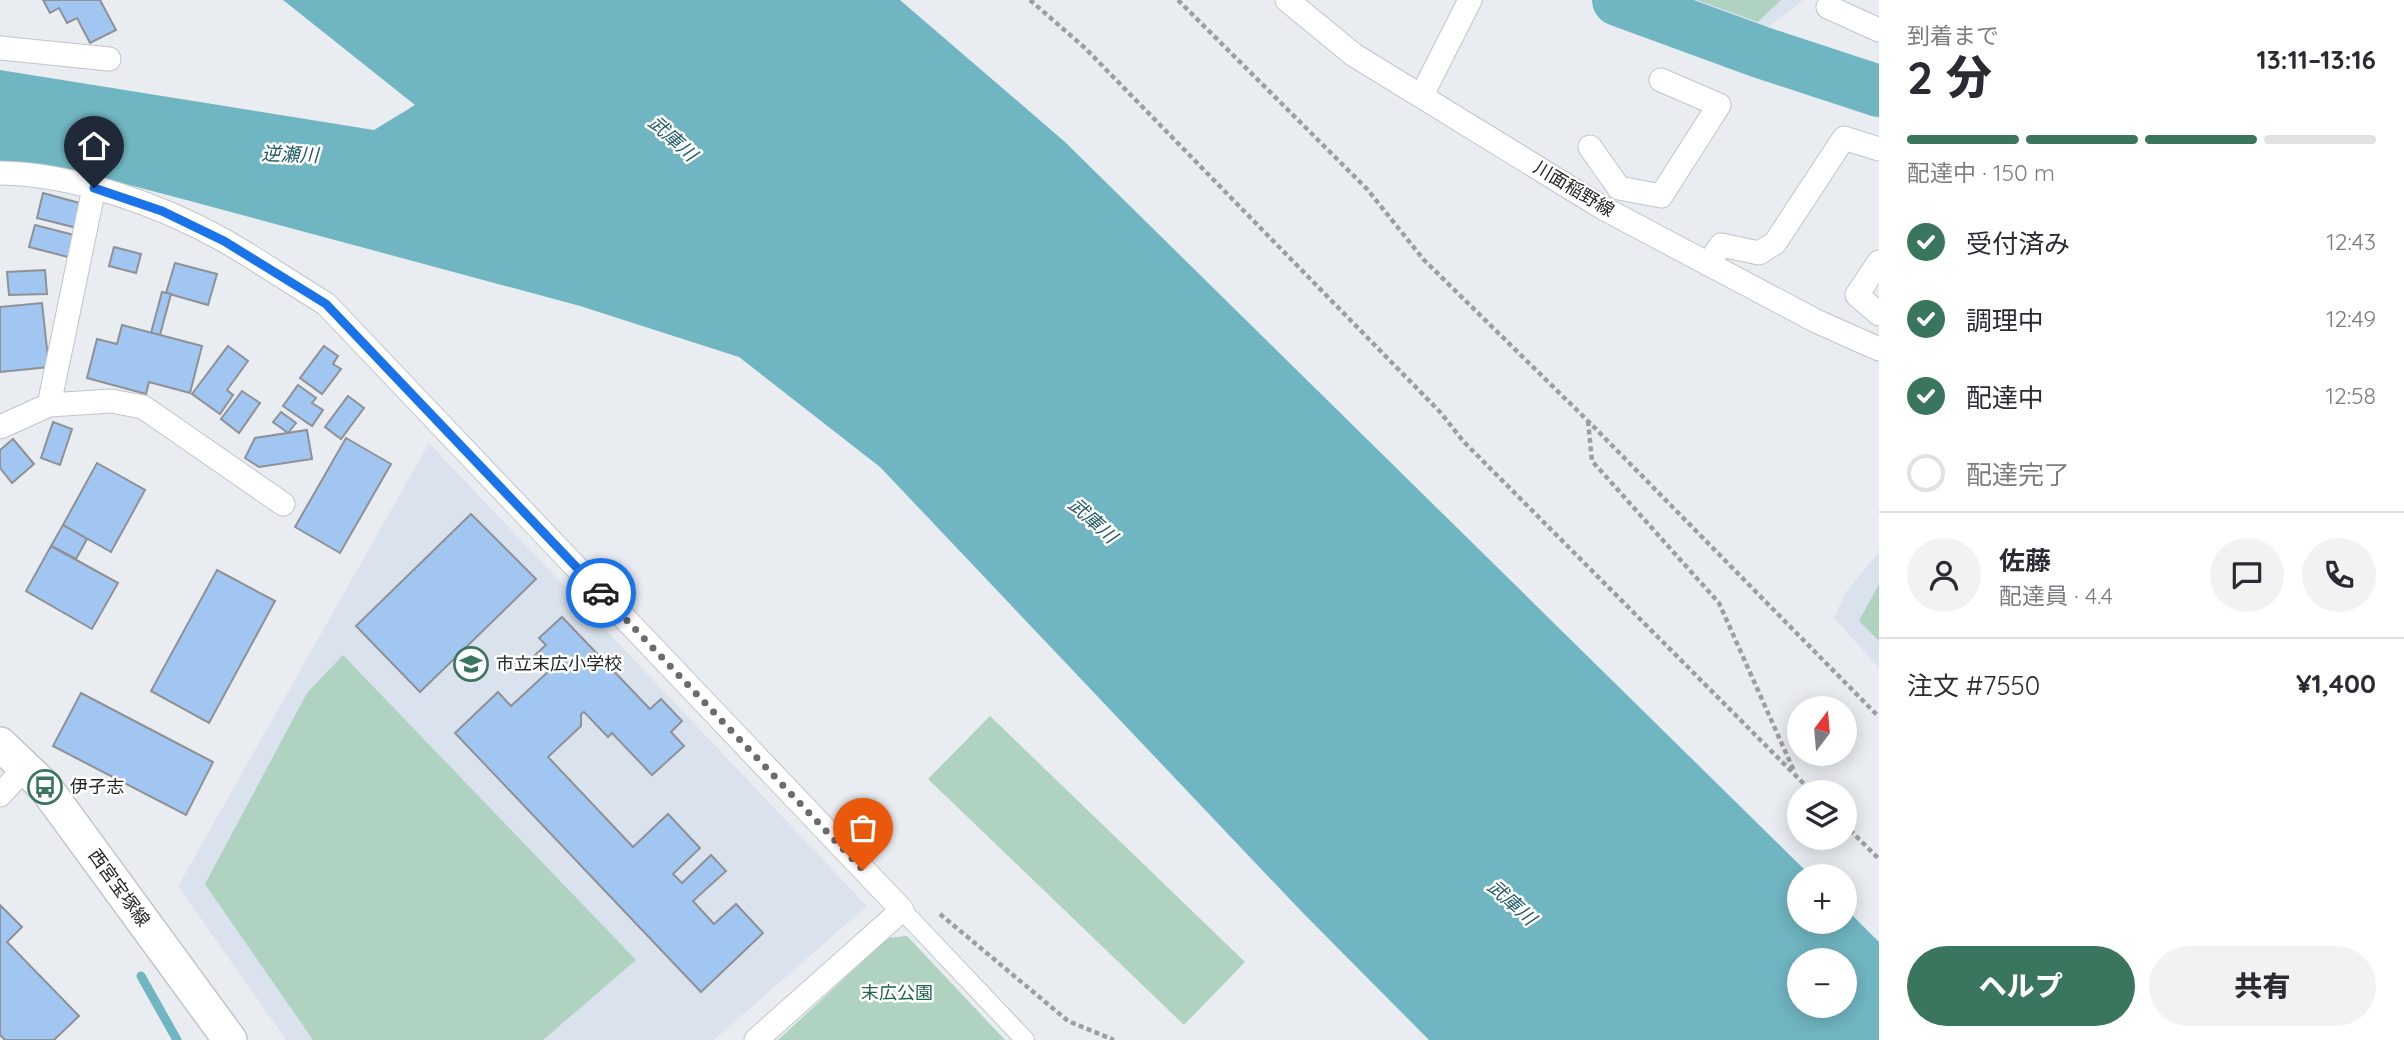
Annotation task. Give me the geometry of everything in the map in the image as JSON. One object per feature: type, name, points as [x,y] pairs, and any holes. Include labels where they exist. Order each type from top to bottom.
[{"type":"main road","name":"西宮宝塚線","points":[[0,744],[45,787],[230,1040]]},
{"type":"street","name":"川面稲野線","points":[[1287,0],[1354,55],[1603,208],[1816,321],[1879,349]]},
{"type":"street","points":[[1422,95],[1470,0]]},
{"type":"street","points":[[1829,7],[1879,30]]},
{"type":"street","points":[[0,48],[109,59]]},
{"type":"street","points":[[1590,147],[1619,188],[1661,196],[1719,105],[1661,80]]},
{"type":"street","points":[[1708,264],[1721,245],[1759,253],[1775,243],[1844,138],[1879,149]]},
{"type":"street","points":[[0,173],[18,173],[94,188],[162,211],[224,241],[326,304],[1026,1040]]},
{"type":"street","points":[[49,405],[94,188]]},
{"type":"street","points":[[1603,208],[1619,188]]},
{"type":"street","points":[[1879,262],[1857,295],[1879,314]]},
{"type":"street","points":[[0,427],[49,405],[111,401],[143,407],[283,504]]},
{"type":"street","points":[[0,795],[26,768]]},
{"type":"street","points":[[756,1040],[902,910]]},
{"type":"path","points":[[1030,0],[1085,48],[1441,413],[1463,441],[1800,780]]},
{"type":"path","points":[[1178,0],[1367,189],[1424,260],[1588,421],[1879,718]]},
{"type":"path","points":[[1588,421],[1592,461],[1719,603],[1795,775]]},
{"type":"path","points":[[1857,837],[1879,859]]},
{"type":"path","points":[[902,910],[920,908],[943,915],[1068,1021],[1114,1040]]},
{"type":"shaded area","points":[[1648,0],[1804,0],[1753,38]]},
{"type":"shaded area","name":"市立末広小学校","points":[[429,443],[867,906],[714,1040],[286,1040],[178,886]]},
{"type":"shaded area","points":[[1879,552],[1879,668],[1834,618],[1845,593]]},
{"type":"green space","points":[[1697,0],[1781,0],[1758,22]]},
{"type":"green space","points":[[1879,584],[1879,641],[1859,621]]},
{"type":"green space","points":[[343,655],[636,960],[543,1040],[313,1040],[205,884],[307,693]]},
{"type":"green space","points":[[990,716],[1245,962],[1184,1025],[928,779]]},
{"type":"green space","name":"末広公園","points":[[907,936],[1005,1040],[778,1040],[888,938]]},
{"type":"water","points":[[283,0],[900,0],[1065,142],[1799,864],[1787,864],[1787,934],[1857,934],[1857,920],[1879,942],[1879,1040],[1429,1040],[1301,911],[880,467],[739,357],[580,306],[84,173],[0,162],[0,70],[374,130],[415,105]]},
{"type":"building","points":[[43,0],[100,0],[116,30],[90,43],[77,18],[67,23],[59,8],[50,13]]},
{"type":"building","points":[[43,193],[83,204],[77,228],[37,218]]},
{"type":"building","points":[[35,225],[74,235],[68,257],[29,247]]},
{"type":"building","points":[[114,247],[141,254],[136,273],[109,266]]},
{"type":"building","points":[[175,263],[217,274],[208,305],[166,293]]},
{"type":"building","points":[[45,270],[47,294],[9,295],[7,272]]},
{"type":"building","points":[[162,292],[171,294],[160,335],[151,333]]},
{"type":"building","points":[[42,303],[49,367],[0,372],[0,307]]},
{"type":"building","points":[[122,325],[202,346],[190,393],[149,382],[146,394],[87,378],[97,339],[117,344]]},
{"type":"building","points":[[228,346],[248,361],[227,390],[233,395],[220,414],[192,394]]},
{"type":"building","points":[[324,346],[338,356],[333,364],[341,369],[322,394],[300,378]]},
{"type":"building","points":[[298,385],[316,398],[312,403],[323,410],[312,426],[283,406]]},
{"type":"building","points":[[242,391],[260,403],[239,433],[221,419]]},
{"type":"building","points":[[348,396],[364,408],[341,439],[325,427]]},
{"type":"building","points":[[281,412],[296,423],[288,433],[273,422]]},
{"type":"building","points":[[53,422],[72,429],[60,465],[41,458]]},
{"type":"building","points":[[307,430],[312,459],[259,467],[245,458],[255,438]]},
{"type":"building","points":[[346,438],[391,464],[340,553],[295,527]]},
{"type":"building","points":[[13,439],[34,464],[12,483],[0,468],[0,450]]},
{"type":"building","points":[[97,463],[145,490],[111,552],[63,525]]},
{"type":"building","points":[[471,514],[536,579],[420,692],[356,626]]},
{"type":"building","points":[[63,525],[87,539],[76,559],[51,546]]},
{"type":"building","points":[[51,546],[118,583],[92,629],[26,591]]},
{"type":"building","points":[[217,570],[275,601],[209,723],[151,691]]},
{"type":"building","points":[[562,617],[650,709],[661,699],[682,721],[671,732],[684,746],[652,775],[612,733],[608,737],[584,712],[581,714],[581,726],[548,757],[633,847],[668,814],[700,848],[673,874],[682,883],[711,855],[726,871],[693,901],[714,924],[736,904],[763,933],[701,992],[455,733],[498,692],[511,706],[549,671],[534,656],[546,645],[539,638]]},
{"type":"building","points":[[81,693],[213,762],[186,815],[53,746]]},
{"type":"building","points":[[0,905],[22,927],[7,942],[79,1016],[54,1040],[5,1040],[0,1035]]},
{"type":"waterway","points":[[1618,0],[1760,52],[1879,91]]},
{"type":"waterway","points":[[141,976],[177,1040]]},
{"type":"way so far","points":[[601,593],[863,870]]},
{"type":"place","name":"市立末広小学校","points":[[471,664]]},
{"type":"place","name":"伊孑志","points":[[45,787]]},
{"type":"route","points":[[94,188],[162,211],[224,241],[326,304],[601,593]]},
{"type":"water label","name":"武庫川","points":[[673,138]]},
{"type":"water label","name":"逆瀬川","points":[[290,154]]},
{"type":"water label","name":"武庫川","points":[[1093,520]]},
{"type":"water label","name":"武庫川","points":[[1512,902]]}]
